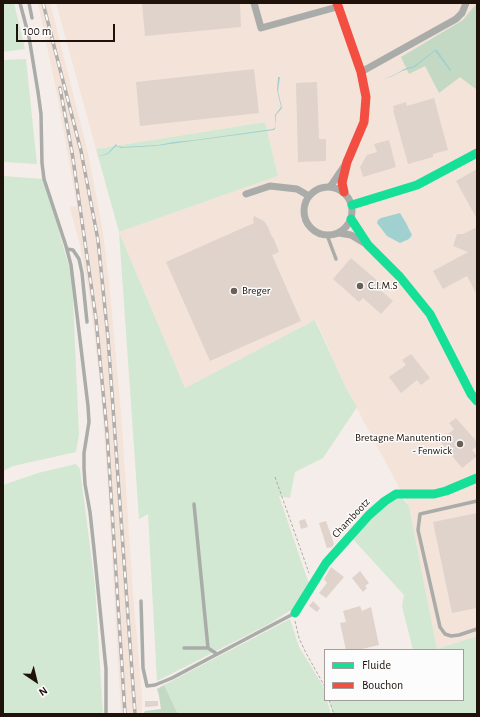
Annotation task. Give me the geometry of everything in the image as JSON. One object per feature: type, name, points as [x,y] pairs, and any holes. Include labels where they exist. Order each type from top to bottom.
[{"type":"street","points":[[254,3],[261,28],[337,5],[361,72],[366,96],[364,122],[347,162],[342,183],[344,192]]},
{"type":"street","points":[[361,72],[456,19],[462,13],[466,3]]},
{"type":"street","points":[[352,205],[417,185],[477,153]]},
{"type":"street","points":[[330,187],[347,162]]},
{"type":"street","points":[[246,194],[270,186],[297,189],[309,196]]},
{"type":"street","points":[[338,233],[344,229],[351,219],[352,205],[344,192],[337,188],[322,187],[314,191],[305,202],[304,218],[308,224],[319,234],[327,235],[338,233],[351,235],[368,245]]},
{"type":"street","points":[[351,219],[368,245],[400,277],[430,314],[470,394],[477,402]]},
{"type":"street","name":"Chambootz","points":[[295,613],[316,582],[326,563],[369,515],[385,501],[396,494],[434,494],[446,491],[477,478]]},
{"type":"lane","points":[[20,3],[34,64],[38,92],[41,114],[42,163],[44,179],[71,264],[88,406],[89,422],[84,453],[84,468],[106,669],[106,714]]},
{"type":"lane","points":[[29,3],[32,18]]},
{"type":"lane","points":[[22,10],[30,8]]},
{"type":"lane","points":[[327,235],[336,259]]},
{"type":"lane","points":[[67,249],[73,250],[79,259],[82,273],[87,322]]},
{"type":"lane","points":[[477,501],[420,514],[418,530],[440,627],[445,634],[451,636],[477,629]]},
{"type":"lane","points":[[194,504],[208,648]]},
{"type":"lane","points":[[141,601],[143,668],[147,686],[172,678],[295,613]]},
{"type":"lane","points":[[184,648],[208,648],[217,654]]},
{"type":"lane","points":[[153,685],[154,690]]},
{"type":"path","points":[[275,477],[309,572],[316,582]]},
{"type":"path","points":[[295,613],[295,625],[299,638],[324,685]]},
{"type":"path","points":[[329,701],[334,714]]},
{"type":"shaded area","points":[[38,3],[50,3],[87,149],[102,226],[109,281],[121,413],[133,594],[142,696],[142,714],[121,714],[108,485],[100,382],[90,299],[80,245],[70,207],[77,206],[57,94]]},
{"type":"shaded area","points":[[56,3],[477,3],[477,636],[437,649],[409,506],[347,390],[316,320],[185,388],[119,232],[278,176],[265,122],[96,149]]},
{"type":"green space","points":[[3,3],[14,3],[25,49],[3,52]]},
{"type":"green space","points":[[477,3],[477,90],[460,77],[439,93],[425,66],[409,74],[401,57],[463,20]]},
{"type":"green space","points":[[26,59],[37,164],[3,162],[3,60]]},
{"type":"green space","points":[[265,122],[278,176],[119,232],[96,149]]},
{"type":"green space","points":[[3,176],[44,179],[72,277],[79,434],[76,452],[13,466],[3,471]]},
{"type":"green space","points":[[119,232],[185,388],[315,320],[347,390],[357,407],[323,458],[295,472],[290,498],[279,496],[309,584],[293,609],[267,625],[157,681],[148,514],[139,519]]},
{"type":"green space","points":[[76,464],[80,469],[95,586],[103,714],[3,714],[3,485],[38,473]]},
{"type":"green space","points":[[399,494],[409,506],[437,649],[413,649],[402,606],[404,595],[350,536]]},
{"type":"green space","points":[[290,619],[299,647],[323,686],[324,701],[327,701],[331,714],[178,714],[164,685]]},
{"type":"green space","points":[[477,636],[477,714],[333,714],[329,701],[464,701],[464,649],[437,649]]},
{"type":"green space","points":[[164,685],[178,714],[143,714],[145,711],[161,709],[157,689]]},
{"type":"water","points":[[435,50],[437,50],[451,70],[466,56],[450,71],[435,51],[415,67],[383,79],[404,69],[414,66]]},
{"type":"water","points":[[278,77],[280,77],[278,91],[282,108],[276,115],[276,127],[275,115],[281,107],[277,90]]},
{"type":"water","points":[[276,127],[274,130],[155,146],[121,148],[116,146],[108,154],[97,157],[108,153],[116,144],[117,146],[123,147],[158,145],[273,129]]},
{"type":"water","points":[[400,213],[412,235],[409,239],[400,243],[387,236],[377,223],[381,218]]},
{"type":"building","points":[[142,3],[240,3],[241,27],[145,36]]},
{"type":"building","points":[[254,69],[259,113],[140,126],[136,82]]},
{"type":"building","points":[[317,82],[319,139],[326,139],[326,161],[298,162],[296,83]]},
{"type":"building","points":[[434,98],[448,150],[433,154],[433,157],[408,164],[393,106],[406,102],[407,106]]},
{"type":"building","points":[[389,140],[396,167],[363,177],[360,167],[367,155],[377,152],[374,144]]},
{"type":"building","points":[[477,169],[477,219],[456,181]]},
{"type":"building","name":"Breger","points":[[254,216],[264,221],[273,237],[279,252],[272,255],[301,321],[210,361],[166,262],[254,223]]},
{"type":"building","points":[[477,227],[477,295],[467,276],[443,289],[433,271],[468,252],[453,246],[457,234],[463,234]]},
{"type":"building","name":"C.I.M.S","points":[[351,258],[381,284],[378,288],[393,301],[381,314],[363,298],[359,302],[333,279]]},
{"type":"building","points":[[411,354],[430,378],[421,385],[417,380],[401,393],[389,377],[406,365],[402,360]]},
{"type":"building","name":"Bretagne Manutention - Fenwick","points":[[456,418],[477,442],[477,446],[472,450],[477,456],[462,468],[440,441],[454,429],[449,423]]},
{"type":"building","points":[[477,513],[477,608],[452,613],[433,522]]},
{"type":"building","points":[[305,519],[308,527],[301,529],[299,521]]},
{"type":"building","points":[[326,521],[334,544],[332,547],[327,548],[319,523]]},
{"type":"building","points":[[331,567],[344,577],[326,598],[319,593],[327,583],[324,579]]},
{"type":"building","points":[[360,571],[369,583],[365,586],[367,588],[363,592],[352,578]]},
{"type":"building","points":[[313,601],[320,608],[317,612],[309,606]]},
{"type":"building","points":[[360,606],[362,611],[371,607],[379,645],[362,649],[346,649],[340,623],[346,622],[343,611]]},
{"type":"building","points":[[145,701],[158,701],[158,706],[145,707]]},
{"type":"railway","points":[[43,3],[81,151],[98,240],[108,338],[135,714]]},
{"type":"railway","points":[[60,88],[72,152],[96,319],[107,432],[125,714]]},
{"type":"traffic: fast","points":[[352,205],[417,185],[477,153]]},
{"type":"traffic: fast","points":[[351,219],[368,245],[400,277],[430,314],[471,394],[477,401]]},
{"type":"traffic: fast","points":[[295,613],[326,563],[369,515],[385,501],[396,494],[434,494],[446,491],[477,478]]},
{"type":"traffic: jam","points":[[337,3],[361,72],[366,97],[364,122],[347,162],[342,183],[344,192]]},
{"type":"place","name":"C.I.M.S","points":[[360,286]]},
{"type":"place","name":"Breger","points":[[234,291]]},
{"type":"place","name":"Bretagne Manutention - Fenwick","points":[[460,444]]}]
